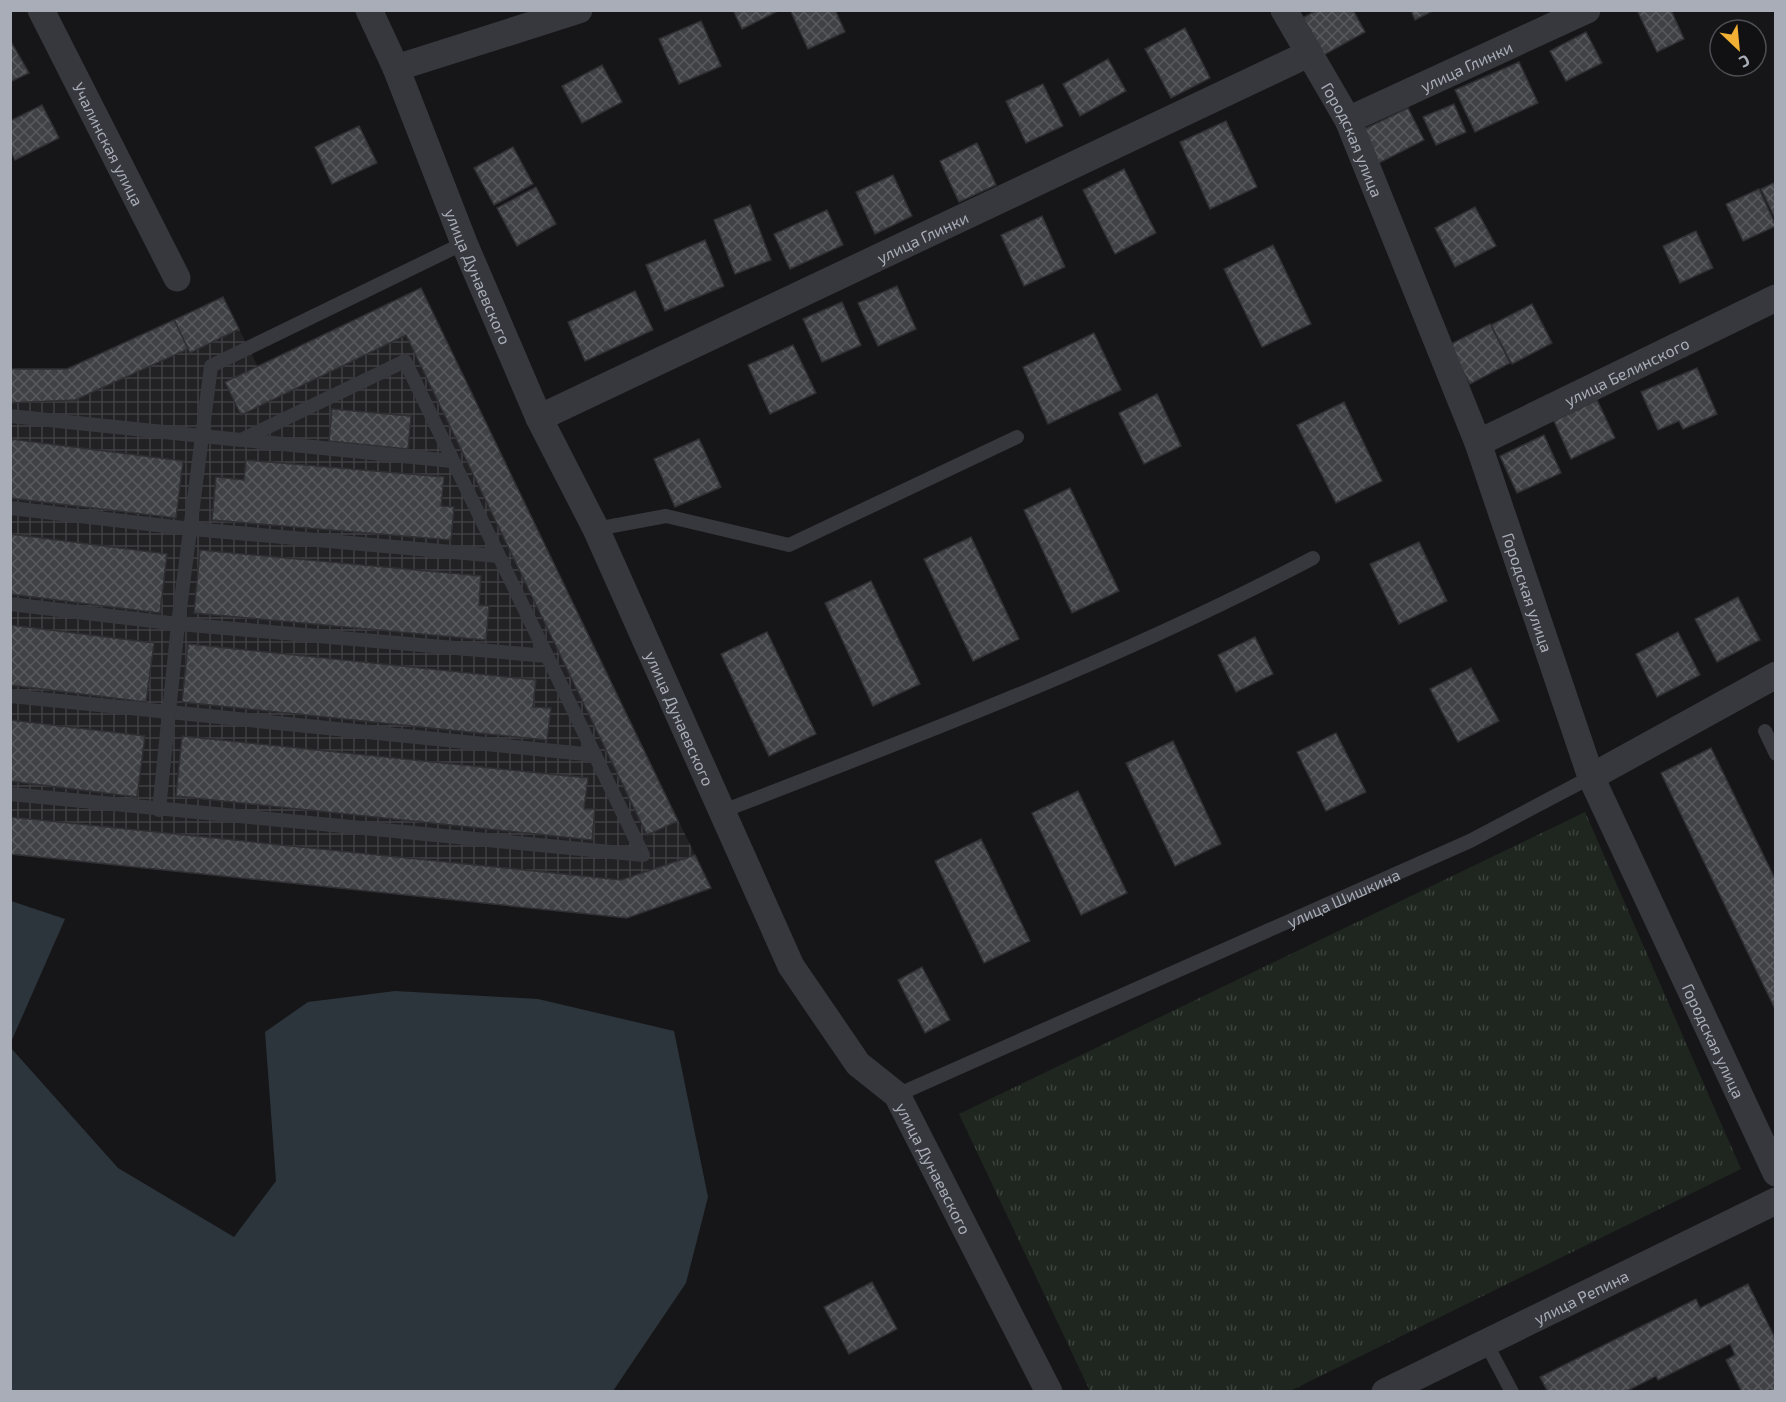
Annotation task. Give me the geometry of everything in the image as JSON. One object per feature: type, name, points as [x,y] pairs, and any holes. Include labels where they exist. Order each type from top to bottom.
[{"type":"street","name":"Учалинская улица","points":[[41,10],[177,278]]},
{"type":"street","name":"улица Дунаевского","points":[[369,10],[396,68],[464,243],[538,418],[596,529],[791,966],[858,1064],[897,1095],[1049,1392]]},
{"type":"street","points":[[396,68],[579,10]]},
{"type":"street","name":"Городская улица","points":[[1284,10],[1348,120],[1478,443],[1591,777],[1776,1173]]},
{"type":"street","name":"улица Глинки","points":[[1348,120],[1587,10]]},
{"type":"street","name":"улица Глинки","points":[[538,418],[1308,54]]},
{"type":"street","name":"улица Белинского","points":[[1478,443],[1776,298]]},
{"type":"street","name":"улица Шишкина","points":[[1591,777],[1776,675]]},
{"type":"street","name":"улица Репина","points":[[1385,1392],[1776,1202]]},
{"type":"lane","points":[[159,810],[178,624],[192,529],[211,366],[464,243]]},
{"type":"lane","points":[[10,794],[643,855],[405,361],[241,440]]},
{"type":"lane","points":[[10,416],[452,461]]},
{"type":"lane","points":[[596,529],[666,516],[789,544],[1017,437]]},
{"type":"lane","points":[[10,508],[192,529],[498,556]]},
{"type":"lane","points":[[723,811],[1051,682],[1225,604],[1313,558]]},
{"type":"lane","points":[[10,604],[178,624],[547,656]]},
{"type":"lane","points":[[10,696],[595,755]]},
{"type":"lane","points":[[1765,731],[1776,754]]},
{"type":"lane","name":"улица Шишкина","points":[[897,1095],[1470,841],[1591,777]]},
{"type":"lane","points":[[1486,1343],[1512,1392]]},
{"type":"shaded area","points":[[421,288],[711,888],[627,918],[11,854],[10,369],[67,369],[223,297],[258,367]]},
{"type":"shaded area","points":[[10,901],[65,919],[11,1042]]},
{"type":"shaded area","points":[[395,991],[538,999],[674,1031],[708,1197],[686,1283],[613,1391],[11,1391],[11,1048],[118,1168],[234,1237],[276,1181],[265,1032],[308,1002]]},
{"type":"green space","points":[[1585,812],[1741,1169],[1290,1391],[1090,1391],[959,1114]]},
{"type":"building","points":[[733,10],[780,10],[742,29]]},
{"type":"building","points":[[794,10],[835,10],[845,32],[808,49],[791,12]]},
{"type":"building","points":[[1317,10],[1353,10],[1365,32],[1320,57],[1299,20]]},
{"type":"building","points":[[1411,10],[1434,10],[1415,20]]},
{"type":"building","points":[[1637,10],[1671,10],[1684,39],[1657,52]]},
{"type":"building","points":[[701,21],[721,66],[679,84],[659,39]]},
{"type":"building","points":[[1185,28],[1210,78],[1171,98],[1145,49]]},
{"type":"building","points":[[1586,32],[1602,63],[1566,81],[1550,51]]},
{"type":"building","points":[[10,40],[29,73],[10,82]]},
{"type":"building","points":[[1108,59],[1126,91],[1080,116],[1063,84]]},
{"type":"building","points":[[1519,62],[1538,103],[1475,132],[1455,90]]},
{"type":"building","points":[[602,65],[622,102],[582,123],[562,86]]},
{"type":"building","points":[[1043,84],[1063,126],[1026,143],[1006,101]]},
{"type":"building","points":[[1454,104],[1466,132],[1436,145],[1423,117]]},
{"type":"building","points":[[42,105],[59,138],[15,160],[10,150],[10,121]]},
{"type":"building","points":[[1408,108],[1424,140],[1373,166],[1356,133]]},
{"type":"building","points":[[1226,121],[1257,187],[1210,209],[1180,142]]},
{"type":"building","points":[[359,126],[377,163],[332,184],[315,147]]},
{"type":"building","points":[[977,143],[996,185],[959,202],[940,161]]},
{"type":"building","points":[[513,147],[533,184],[494,205],[474,168]]},
{"type":"building","points":[[1124,169],[1156,233],[1115,254],[1083,190]]},
{"type":"building","points":[[893,175],[912,216],[875,234],[856,192]]},
{"type":"building","points":[[1776,182],[1776,220],[1761,189]]},
{"type":"building","points":[[536,187],[556,224],[517,246],[497,208]]},
{"type":"building","points":[[1759,189],[1776,226],[1743,241],[1726,204]]},
{"type":"building","points":[[750,205],[771,260],[735,274],[714,220]]},
{"type":"building","points":[[1475,207],[1496,246],[1455,267],[1435,228]]},
{"type":"building","points":[[827,210],[843,245],[790,269],[774,234]]},
{"type":"building","points":[[1042,216],[1065,267],[1024,286],[1001,235]]},
{"type":"building","points":[[1696,231],[1713,268],[1680,283],[1663,246]]},
{"type":"building","points":[[705,240],[724,286],[665,311],[646,265]]},
{"type":"building","points":[[1273,245],[1311,324],[1262,347],[1224,269]]},
{"type":"building","points":[[897,286],[916,329],[878,346],[858,303]]},
{"type":"building","points":[[421,288],[678,821],[647,835],[406,335],[241,415],[225,382]]},
{"type":"building","points":[[635,291],[653,330],[585,361],[568,322]]},
{"type":"building","points":[[223,297],[239,329],[190,353],[174,320]]},
{"type":"building","points":[[842,302],[861,345],[822,362],[803,319]]},
{"type":"building","points":[[1532,304],[1552,343],[1512,364],[1491,325]]},
{"type":"building","points":[[174,320],[188,349],[75,400],[10,403],[10,369],[67,369]]},
{"type":"building","points":[[1490,324],[1510,363],[1470,384],[1449,345]]},
{"type":"building","points":[[1094,333],[1121,390],[1048,424],[1023,367]]},
{"type":"building","points":[[793,345],[816,393],[770,414],[748,365]]},
{"type":"building","points":[[1697,368],[1717,414],[1683,429],[1679,421],[1658,430],[1641,392]]},
{"type":"building","points":[[1157,394],[1181,446],[1144,464],[1119,413]]},
{"type":"building","points":[[1597,400],[1615,438],[1571,459],[1554,421]]},
{"type":"building","points":[[1344,402],[1382,481],[1336,503],[1297,425]]},
{"type":"building","points":[[332,409],[411,416],[408,449],[329,441]]},
{"type":"building","points":[[1544,435],[1561,473],[1517,493],[1500,456]]},
{"type":"building","points":[[10,439],[183,461],[176,518],[10,498]]},
{"type":"building","points":[[699,439],[721,487],[675,507],[654,459]]},
{"type":"building","points":[[246,460],[444,477],[441,506],[454,507],[451,540],[212,520],[216,477],[244,480]]},
{"type":"building","points":[[1070,488],[1119,591],[1072,613],[1024,510]]},
{"type":"building","points":[[10,534],[167,554],[160,613],[10,594]]},
{"type":"building","points":[[971,537],[1019,639],[973,661],[924,559]]},
{"type":"building","points":[[1419,542],[1447,601],[1399,624],[1370,564]]},
{"type":"building","points":[[200,550],[481,576],[479,605],[489,606],[486,640],[194,613]]},
{"type":"building","points":[[871,581],[920,684],[873,706],[825,603]]},
{"type":"building","points":[[1738,597],[1760,640],[1717,662],[1695,619]]},
{"type":"building","points":[[10,625],[154,643],[146,702],[10,685]]},
{"type":"building","points":[[767,632],[816,734],[769,756],[721,654]]},
{"type":"building","points":[[1678,632],[1700,675],[1657,697],[1636,654]]},
{"type":"building","points":[[1255,637],[1273,674],[1236,692],[1218,655]]},
{"type":"building","points":[[188,644],[536,680],[533,707],[551,708],[547,740],[182,702]]},
{"type":"building","points":[[1471,668],[1499,721],[1458,742],[1430,689]]},
{"type":"building","points":[[10,720],[145,736],[137,797],[10,781]]},
{"type":"building","points":[[1336,733],[1366,792],[1326,811],[1297,752]]},
{"type":"building","points":[[182,736],[588,778],[584,809],[595,809],[592,840],[176,796]]},
{"type":"building","points":[[1173,741],[1221,844],[1175,866],[1126,763]]},
{"type":"building","points":[[1711,748],[1776,881],[1776,1011],[1661,773]]},
{"type":"building","points":[[1078,791],[1127,893],[1081,915],[1032,813]]},
{"type":"building","points":[[10,817],[621,880],[695,855],[711,888],[627,918],[10,854]]},
{"type":"building","points":[[981,839],[1030,941],[984,963],[935,861]]},
{"type":"building","points":[[922,967],[950,1020],[925,1033],[898,980]]},
{"type":"building","points":[[872,1282],[897,1329],[849,1354],[824,1307]]},
{"type":"building","points":[[1748,1284],[1776,1340],[1776,1392],[1742,1392],[1726,1360],[1735,1355],[1730,1344],[1658,1380],[1656,1376],[1625,1392],[1548,1392],[1540,1377],[1696,1299],[1700,1308]]}]
